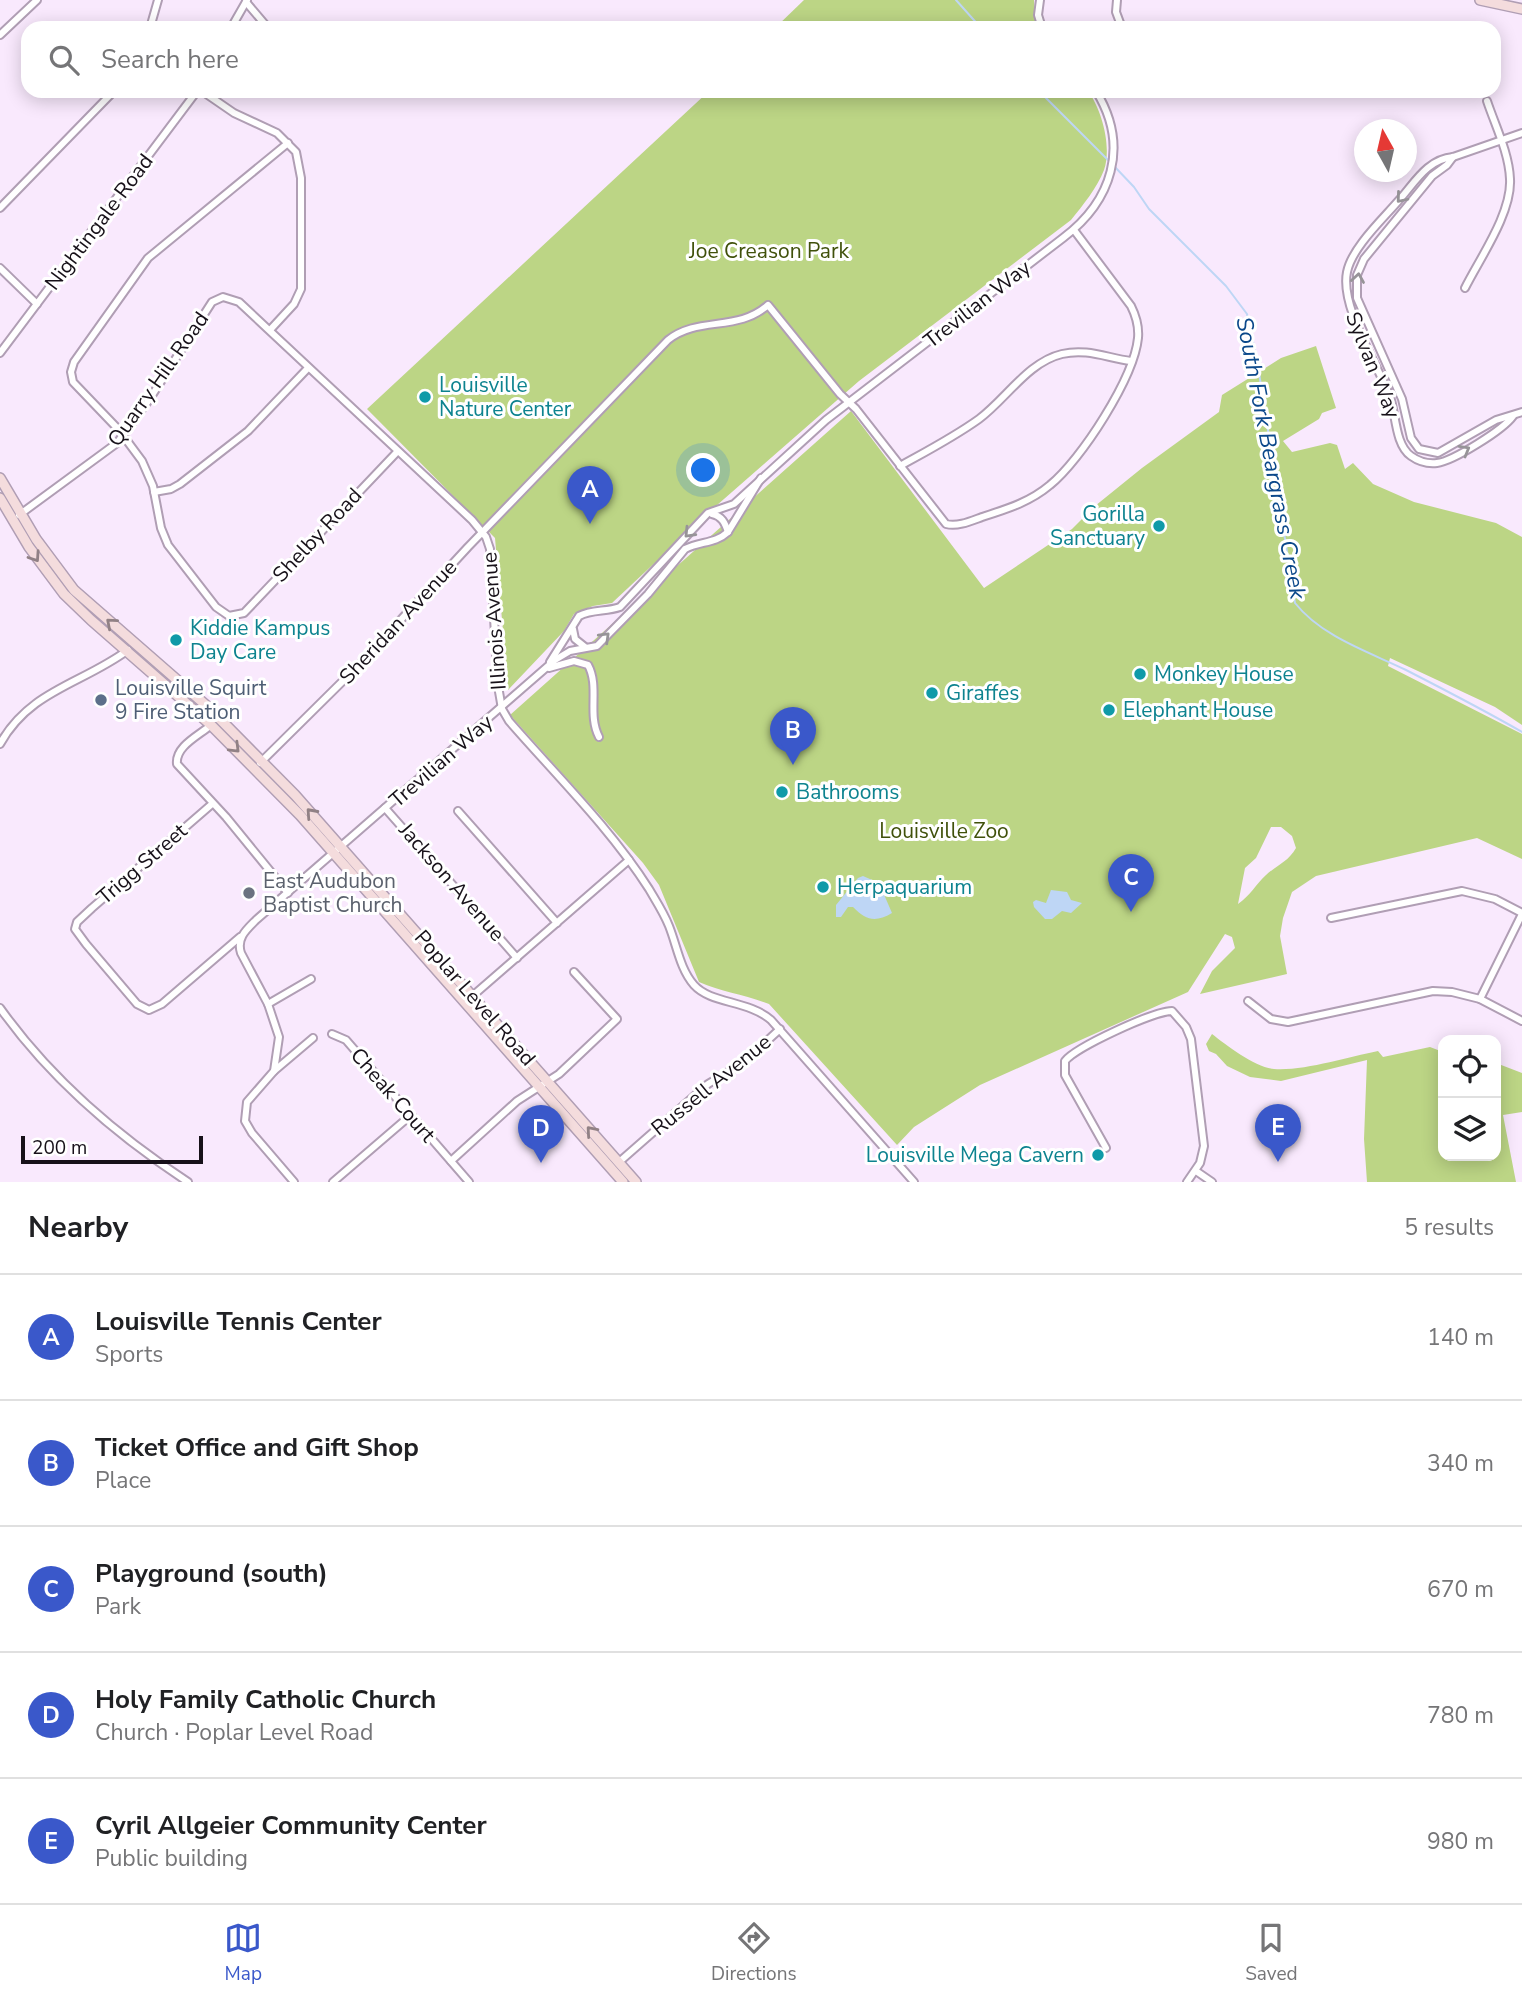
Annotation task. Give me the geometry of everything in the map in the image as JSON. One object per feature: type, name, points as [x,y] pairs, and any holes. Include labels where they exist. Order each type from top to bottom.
[{"type":"main road","points":[[1480,0],[1522,9]]},
{"type":"main road","name":"Poplar Level Road","points":[[0,478],[41,547],[67,581],[208,707],[338,850],[615,1166],[636,1182]]},
{"type":"main road","name":"Poplar Level Road","points":[[0,499],[54,581],[85,614],[259,765]]},
{"type":"main road","name":"Poplar Level Road","points":[[615,1166],[623,1182]]},
{"type":"street","points":[[0,35],[37,0]]},
{"type":"street","points":[[152,21],[158,0]]},
{"type":"street","points":[[1040,0],[1040,21]]},
{"type":"street","points":[[1117,0],[1118,21]]},
{"type":"street","points":[[235,21],[246,1],[262,21]]},
{"type":"street","points":[[0,208],[107,98]]},
{"type":"street","name":"Nightingale Road","points":[[0,353],[194,98]]},
{"type":"street","points":[[210,98],[234,113],[277,133],[296,152],[301,166],[301,289],[298,299],[270,330]]},
{"type":"street","name":"Trevilian Way","points":[[547,668],[575,621],[586,612],[608,612],[620,607],[708,513],[734,504],[813,431],[1074,230],[1095,206],[1106,186],[1112,166],[1114,148],[1108,115],[1100,98]]},
{"type":"street","points":[[1465,288],[1507,202],[1509,172],[1487,101]]},
{"type":"street","name":"Sylvan Way","points":[[1417,179],[1424,170],[1442,158],[1522,133]]},
{"type":"street","points":[[288,143],[148,258],[75,362],[71,372],[74,385],[123,436],[142,461],[154,492],[172,489],[180,484],[247,431],[308,368]]},
{"type":"street","name":"Sylvan Way","points":[[1452,157],[1447,165],[1432,176],[1364,259],[1356,282],[1360,305],[1402,399],[1411,438],[1419,449],[1438,453],[1496,420],[1522,412]]},
{"type":"street","points":[[1417,181],[1424,187]]},
{"type":"street","name":"Sylvan Way","points":[[1414,182],[1353,256],[1346,281],[1348,302],[1390,397],[1403,446],[1411,456],[1422,462],[1448,460],[1503,428],[1513,416]]},
{"type":"street","points":[[849,402],[943,522],[950,525],[1012,508],[1051,485],[1077,458],[1095,432],[1131,361],[1138,340],[1134,313],[1074,230]]},
{"type":"street","points":[[0,268],[37,304]]},
{"type":"street","name":"Quarry Hill Road","points":[[12,519],[109,451],[123,436],[212,302],[223,297],[234,299],[270,330]]},
{"type":"street","name":"Sheridan Avenue","points":[[259,765],[351,673],[672,337],[689,329],[744,320],[755,316],[768,304],[849,402]]},
{"type":"street","name":"Illinois Avenue","points":[[270,330],[483,532],[489,543],[491,558],[498,686],[502,709],[509,721],[629,860],[668,923],[682,965],[694,985],[707,994],[761,1012],[780,1029],[914,1182]]},
{"type":"street","points":[[900,466],[975,422],[1047,359],[1063,354],[1091,352],[1131,361]]},
{"type":"street","points":[[1399,431],[1408,429]]},
{"type":"street","name":"Shelby Road","points":[[154,492],[161,528],[168,545],[220,611],[236,617],[261,596],[397,452]]},
{"type":"street","name":"Trevilian Way","points":[[145,1009],[152,1010],[162,1004],[562,655],[597,646],[603,641],[648,594],[685,549],[716,541],[728,532],[761,478]]},
{"type":"street","points":[[708,513],[718,515],[728,532]]},
{"type":"street","points":[[572,627],[575,639],[586,648]]},
{"type":"street","points":[[0,744],[15,721],[40,698],[127,651],[134,643]]},
{"type":"street","points":[[547,668],[574,661],[587,665],[594,676],[593,708],[599,737]]},
{"type":"street","points":[[211,725],[180,750],[176,761],[288,893]]},
{"type":"street","name":"Trigg Street","points":[[145,1009],[137,1004],[86,944],[76,926],[92,908],[212,804]]},
{"type":"street","name":"Jackson Avenue","points":[[385,808],[517,958]]},
{"type":"street","points":[[458,811],[556,923]]},
{"type":"street","points":[[469,999],[629,860]]},
{"type":"street","points":[[1331,918],[1462,891],[1494,898],[1522,913],[1480,999]]},
{"type":"street","points":[[242,936],[239,947],[243,959],[268,1004],[279,1037],[274,1071]]},
{"type":"street","points":[[451,1161],[517,1101],[559,1074],[617,1019],[574,972]]},
{"type":"street","points":[[268,1004],[311,979]]},
{"type":"street","points":[[1248,1002],[1271,1020],[1288,1022],[1433,991],[1452,992],[1480,999],[1522,1021]]},
{"type":"street","points":[[0,1008],[37,1055],[89,1107],[151,1157],[188,1182]]},
{"type":"street","points":[[1106,1148],[1065,1075],[1065,1061],[1097,1041],[1155,1015],[1172,1011],[1186,1027],[1204,1135],[1203,1153],[1188,1182]]},
{"type":"street","name":"Russell Avenue","points":[[615,1166],[708,1084],[743,1063],[780,1029]]},
{"type":"street","name":"Cheak Court","points":[[332,1034],[346,1040],[469,1182]]},
{"type":"street","points":[[294,1182],[252,1133],[245,1121],[247,1102],[274,1071],[313,1038]]},
{"type":"street","points":[[333,1182],[411,1115]]},
{"type":"street","points":[[1196,1171],[1212,1182]]},
{"type":"green space","points":[[804,0],[1034,0],[1036,21],[782,21]]},
{"type":"green space","name":"Joe Creason Park","points":[[701,98],[1092,98],[1098,108],[1106,140],[1104,170],[1098,183],[1071,220],[859,381],[708,513],[612,603],[593,606],[574,614],[564,631],[508,690],[495,538],[367,409]]},
{"type":"green space","name":"Louisville Zoo","points":[[1316,346],[1336,408],[1322,413],[1319,419],[1283,441],[1292,452],[1330,443],[1337,445],[1345,469],[1353,463],[1373,484],[1414,502],[1496,523],[1522,537],[1522,725],[1495,707],[1390,658],[1388,666],[1522,734],[1522,859],[1477,838],[1316,876],[1292,892],[1283,918],[1280,936],[1287,974],[1200,994],[1212,971],[1235,948],[1232,937],[1225,934],[1188,992],[980,1085],[914,1127],[897,1145],[769,1004],[699,982],[659,885],[643,863],[510,715],[851,411],[984,588],[1072,529],[1095,506],[1142,468],[1219,412],[1222,395],[1281,358]],"holes":[[[1271,827],[1281,827],[1292,836],[1296,848],[1238,904],[1245,868],[1256,858]]]},
{"type":"green space","points":[[1212,1034],[1250,1060],[1274,1069],[1312,1066],[1378,1051],[1383,1057],[1430,1047],[1438,1050],[1438,1161],[1501,1161],[1501,1065],[1522,1073],[1522,1112],[1503,1115],[1516,1182],[1367,1182],[1364,1139],[1367,1060],[1281,1081],[1250,1077],[1227,1066],[1216,1054],[1209,1051],[1206,1044]]},
{"type":"water","points":[[863,876],[879,883],[892,913],[871,919],[853,907],[848,907],[841,917],[836,917],[836,905],[858,878]]},
{"type":"water","points":[[1051,890],[1067,892],[1071,900],[1082,903],[1071,913],[1062,911],[1052,919],[1045,919],[1033,902],[1036,900],[1046,903]]},
{"type":"waterway","name":"South Fork Beargrass Creek","points":[[956,0],[975,21]]},
{"type":"waterway","name":"South Fork Beargrass Creek","points":[[1046,98],[1110,162]]},
{"type":"waterway","name":"South Fork Beargrass Creek","points":[[1114,166],[1134,187],[1149,209],[1226,286],[1247,314],[1257,360],[1295,603],[1306,615],[1332,634],[1522,732]]},
{"type":"place","name":"Louisville Nature Center","points":[[425,397]]},
{"type":"place","name":"Louisville Tennis Center","points":[[590,524]]},
{"type":"place","name":"Gorilla Sanctuary","points":[[1159,526]]},
{"type":"place","name":"Kiddie Kampus Day Care","points":[[176,640]]},
{"type":"place","name":"Monkey House","points":[[1140,674]]},
{"type":"place","name":"Giraffes","points":[[932,693]]},
{"type":"place","name":"Louisville Squirt 9 Fire Station","points":[[101,700]]},
{"type":"place","name":"Elephant House","points":[[1109,710]]},
{"type":"place","name":"Ticket Office and Gift Shop","points":[[793,765]]},
{"type":"place","name":"Bathrooms","points":[[782,792]]},
{"type":"place","name":"Herpaquarium","points":[[823,887]]},
{"type":"place","name":"East Audubon Baptist Church","points":[[249,893]]},
{"type":"place","name":"Playground (south)","points":[[1131,912]]},
{"type":"place","name":"Louisville Mega Cavern","points":[[1098,1155]]},
{"type":"place","name":"Cyril Allgeier Community Center","points":[[1278,1162]]},
{"type":"place","name":"Holy Family Catholic Church","points":[[541,1163]]}]
